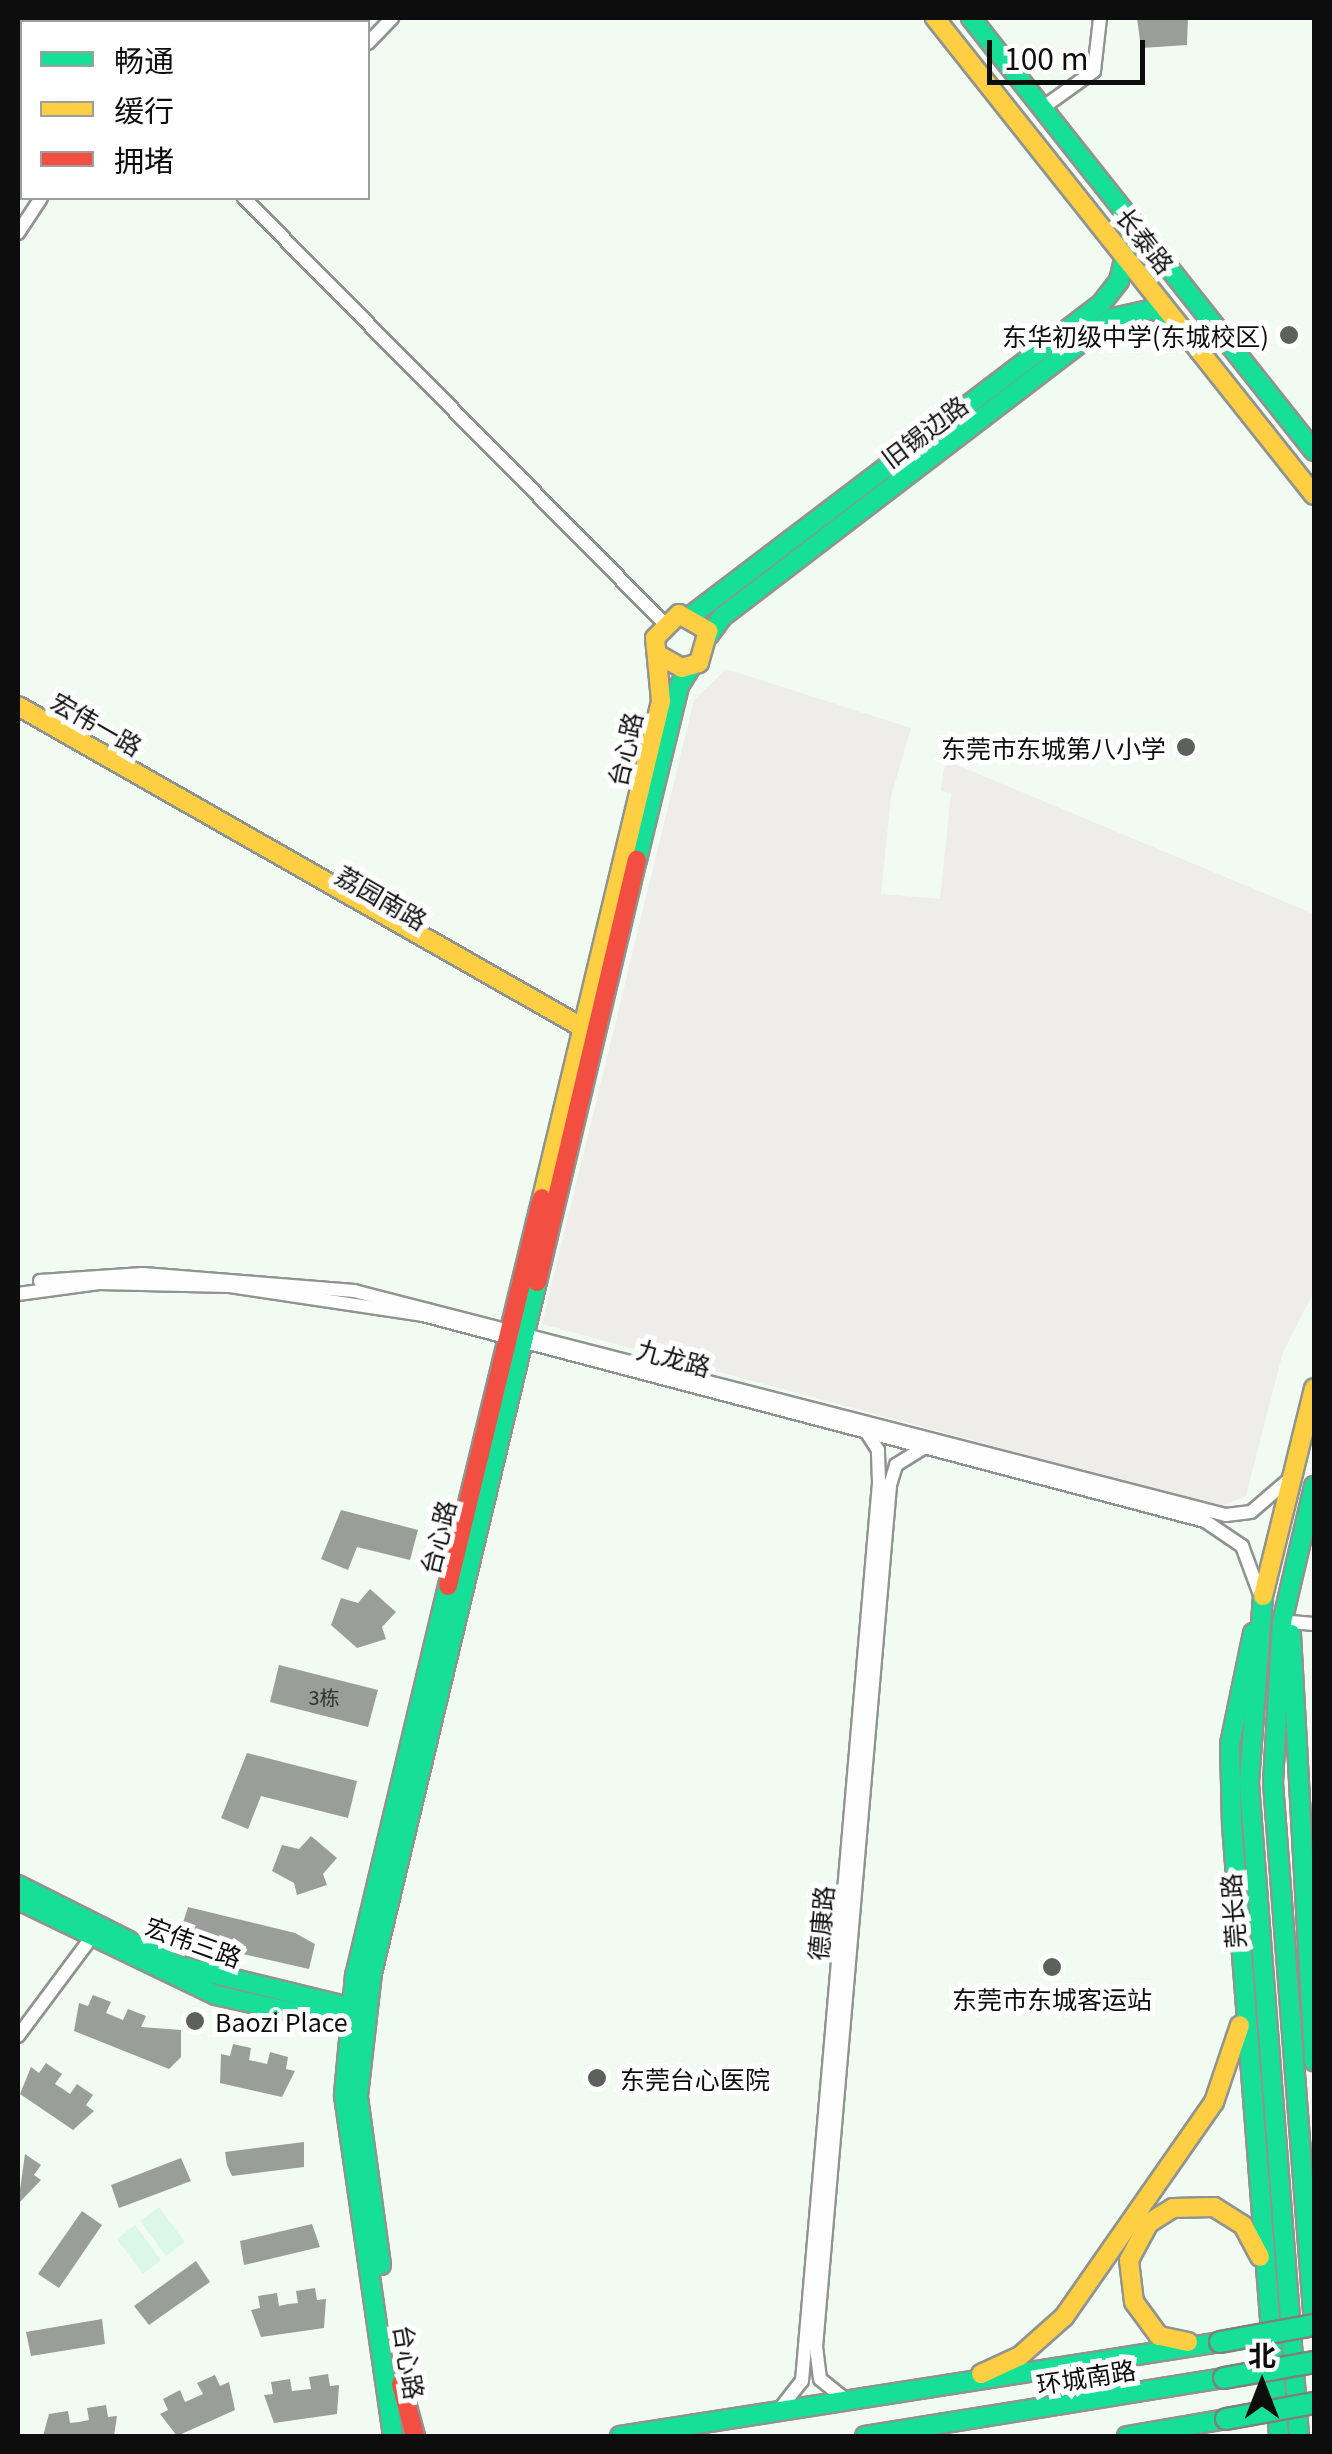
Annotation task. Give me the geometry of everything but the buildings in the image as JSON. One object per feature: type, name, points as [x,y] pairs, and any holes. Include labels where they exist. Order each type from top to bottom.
[{"type":"main road","name":"长泰路","points":[[935,18],[1314,496]]},
{"type":"main road","name":"长泰路","points":[[971,18],[1046,106],[1314,451]]},
{"type":"main road","name":"旧锡边路","points":[[692,615],[1101,304],[1119,281],[1125,254]]},
{"type":"main road","name":"旧锡边路","points":[[709,635],[722,617],[1112,318],[1153,309],[1182,328]]},
{"type":"main road","points":[[692,615],[709,635],[705,656],[691,667],[659,656],[663,622],[692,615]]},
{"type":"main road","name":"台心路","points":[[589,1038],[661,700],[659,656]]},
{"type":"main road","name":"台心路","points":[[393,2436],[344,2094],[357,2018],[589,1038],[679,686],[691,667]]},
{"type":"main road","name":"宏伟一路","points":[[18,706],[149,787]]},
{"type":"main road","name":"宏伟一路","points":[[18,718],[149,787]]},
{"type":"main road","name":"荔园南路","points":[[149,787],[589,1038]]},
{"type":"main road","name":"莞长路","points":[[1299,2436],[1249,1782],[1262,1605],[1286,1482],[1314,1388]]},
{"type":"main road","name":"莞长路","points":[[1314,1486],[1289,1584],[1276,1672],[1273,1783],[1314,2324]]},
{"type":"main road","points":[[1289,1584],[1314,2061]]},
{"type":"main road","points":[[1262,1605],[1230,1744],[1280,2436]]},
{"type":"main road","name":"宏伟三路","points":[[18,1885],[93,1935]]},
{"type":"main road","name":"宏伟三路","points":[[18,1900],[93,1935],[219,1980],[357,2018]]},
{"type":"main road","points":[[941,2387],[1020,2356],[1064,2317],[1219,2093],[1245,1988]]},
{"type":"main road","name":"台心路","points":[[357,2018],[362,2143],[416,2436]]},
{"type":"main road","points":[[1220,2342],[1169,2340],[1140,2316],[1129,2260],[1149,2223],[1188,2205],[1227,2211],[1255,2243],[1268,2295]]},
{"type":"main road","points":[[620,2436],[1314,2324]]},
{"type":"main road","name":"环城南路","points":[[865,2436],[1314,2362]]},
{"type":"main road","points":[[1127,2436],[1314,2402]]},
{"type":"street","points":[[370,42],[392,18]]},
{"type":"street","points":[[1046,106],[1094,71],[1100,18]]},
{"type":"street","points":[[18,233],[40,200]]},
{"type":"street","points":[[246,200],[663,622]]},
{"type":"street","name":"九龙路","points":[[18,1286],[98,1274],[278,1280],[519,1333],[1226,1515],[1251,1512],[1286,1482]]},
{"type":"street","name":"九龙路","points":[[18,1294],[99,1283],[278,1290],[519,1333],[867,1433],[1205,1521],[1242,1546],[1262,1605]]},
{"type":"street","name":"德康路","points":[[778,2412],[796,2393],[804,2364],[879,1482],[878,1450],[867,1433]]},
{"type":"street","name":"德康路","points":[[848,2401],[820,2379],[816,2347],[890,1485],[896,1465],[924,1448]]},
{"type":"street","points":[[1291,1622],[1314,1624]]},
{"type":"street","points":[[18,2036],[93,1935]]},
{"type":"shaded area","points":[[726,669],[911,728],[891,797],[881,894],[940,899],[951,793],[941,791],[945,760],[1314,914],[1314,1292],[1283,1352],[1246,1496],[1220,1507],[542,1324],[694,700]]},
{"type":"green space","points":[[159,2207],[185,2242],[166,2256],[140,2221]]},
{"type":"green space","points":[[135,2225],[161,2260],[143,2274],[117,2239]]},
{"type":"traffic: fast","points":[[971,18],[1314,451]]},
{"type":"traffic: fast","points":[[18,123],[20,120]]},
{"type":"traffic: fast","points":[[18,167],[20,164]]},
{"type":"traffic: fast","points":[[692,615],[1101,304],[1119,281],[1125,254]]},
{"type":"traffic: fast","points":[[709,635],[722,617],[1113,318],[1153,309],[1173,320]]},
{"type":"traffic: fast","points":[[637,860],[679,686],[691,667]]},
{"type":"traffic: fast","points":[[381,2265],[358,2096],[372,1973],[537,1282]]},
{"type":"traffic: fast","points":[[1314,1486],[1282,1622],[1273,1783],[1314,2325]]},
{"type":"traffic: fast","points":[[393,2436],[344,2094],[355,1976],[448,1586]]},
{"type":"traffic: fast","points":[[1263,1596],[1249,1783],[1299,2436]]},
{"type":"traffic: fast","points":[[1253,1633],[1230,1744],[1232,1825],[1279,2436]]},
{"type":"traffic: fast","points":[[1291,1634],[1314,2061]]},
{"type":"traffic: fast","points":[[18,1885],[177,1965],[362,2010]]},
{"type":"traffic: fast","points":[[18,1900],[215,1995],[357,2026]]},
{"type":"traffic: fast","points":[[1220,2342],[1314,2325]]},
{"type":"traffic: fast","points":[[620,2436],[1220,2342]]},
{"type":"traffic: fast","points":[[1224,2378],[1314,2362]]},
{"type":"traffic: fast","points":[[865,2436],[1224,2378]]},
{"type":"traffic: fast","points":[[1226,2419],[1314,2403]]},
{"type":"traffic: fast","points":[[1127,2436],[1226,2419]]},
{"type":"traffic: slow","points":[[935,18],[1314,495]]},
{"type":"traffic: slow","points":[[542,1198],[661,701],[655,638],[679,614],[708,631],[699,663],[682,668],[659,655]]},
{"type":"traffic: slow","points":[[18,706],[592,1033]]},
{"type":"traffic: slow","points":[[1263,1596],[1314,1388]]},
{"type":"traffic: slow","points":[[981,2374],[1020,2356],[1064,2317],[1214,2102],[1240,2025]]},
{"type":"traffic: slow","points":[[1188,2342],[1159,2336],[1134,2302],[1129,2260],[1149,2223],[1173,2208],[1214,2207],[1243,2225],[1260,2257]]},
{"type":"traffic: jam","points":[[537,1282],[637,860]]},
{"type":"traffic: jam","points":[[448,1586],[542,1198]]},
{"type":"traffic: jam","points":[[401,2384],[415,2436]]},
{"type":"place","name":"东华初级中学(东城校区)","points":[[1289,335]]},
{"type":"place","name":"东莞市东城第八小学","points":[[1186,747]]},
{"type":"place","name":"东莞市东城客运站","points":[[1052,1967]]},
{"type":"place","name":"Baozi Place","points":[[195,2021]]},
{"type":"place","name":"东莞台心医院","points":[[597,2078]]}]
